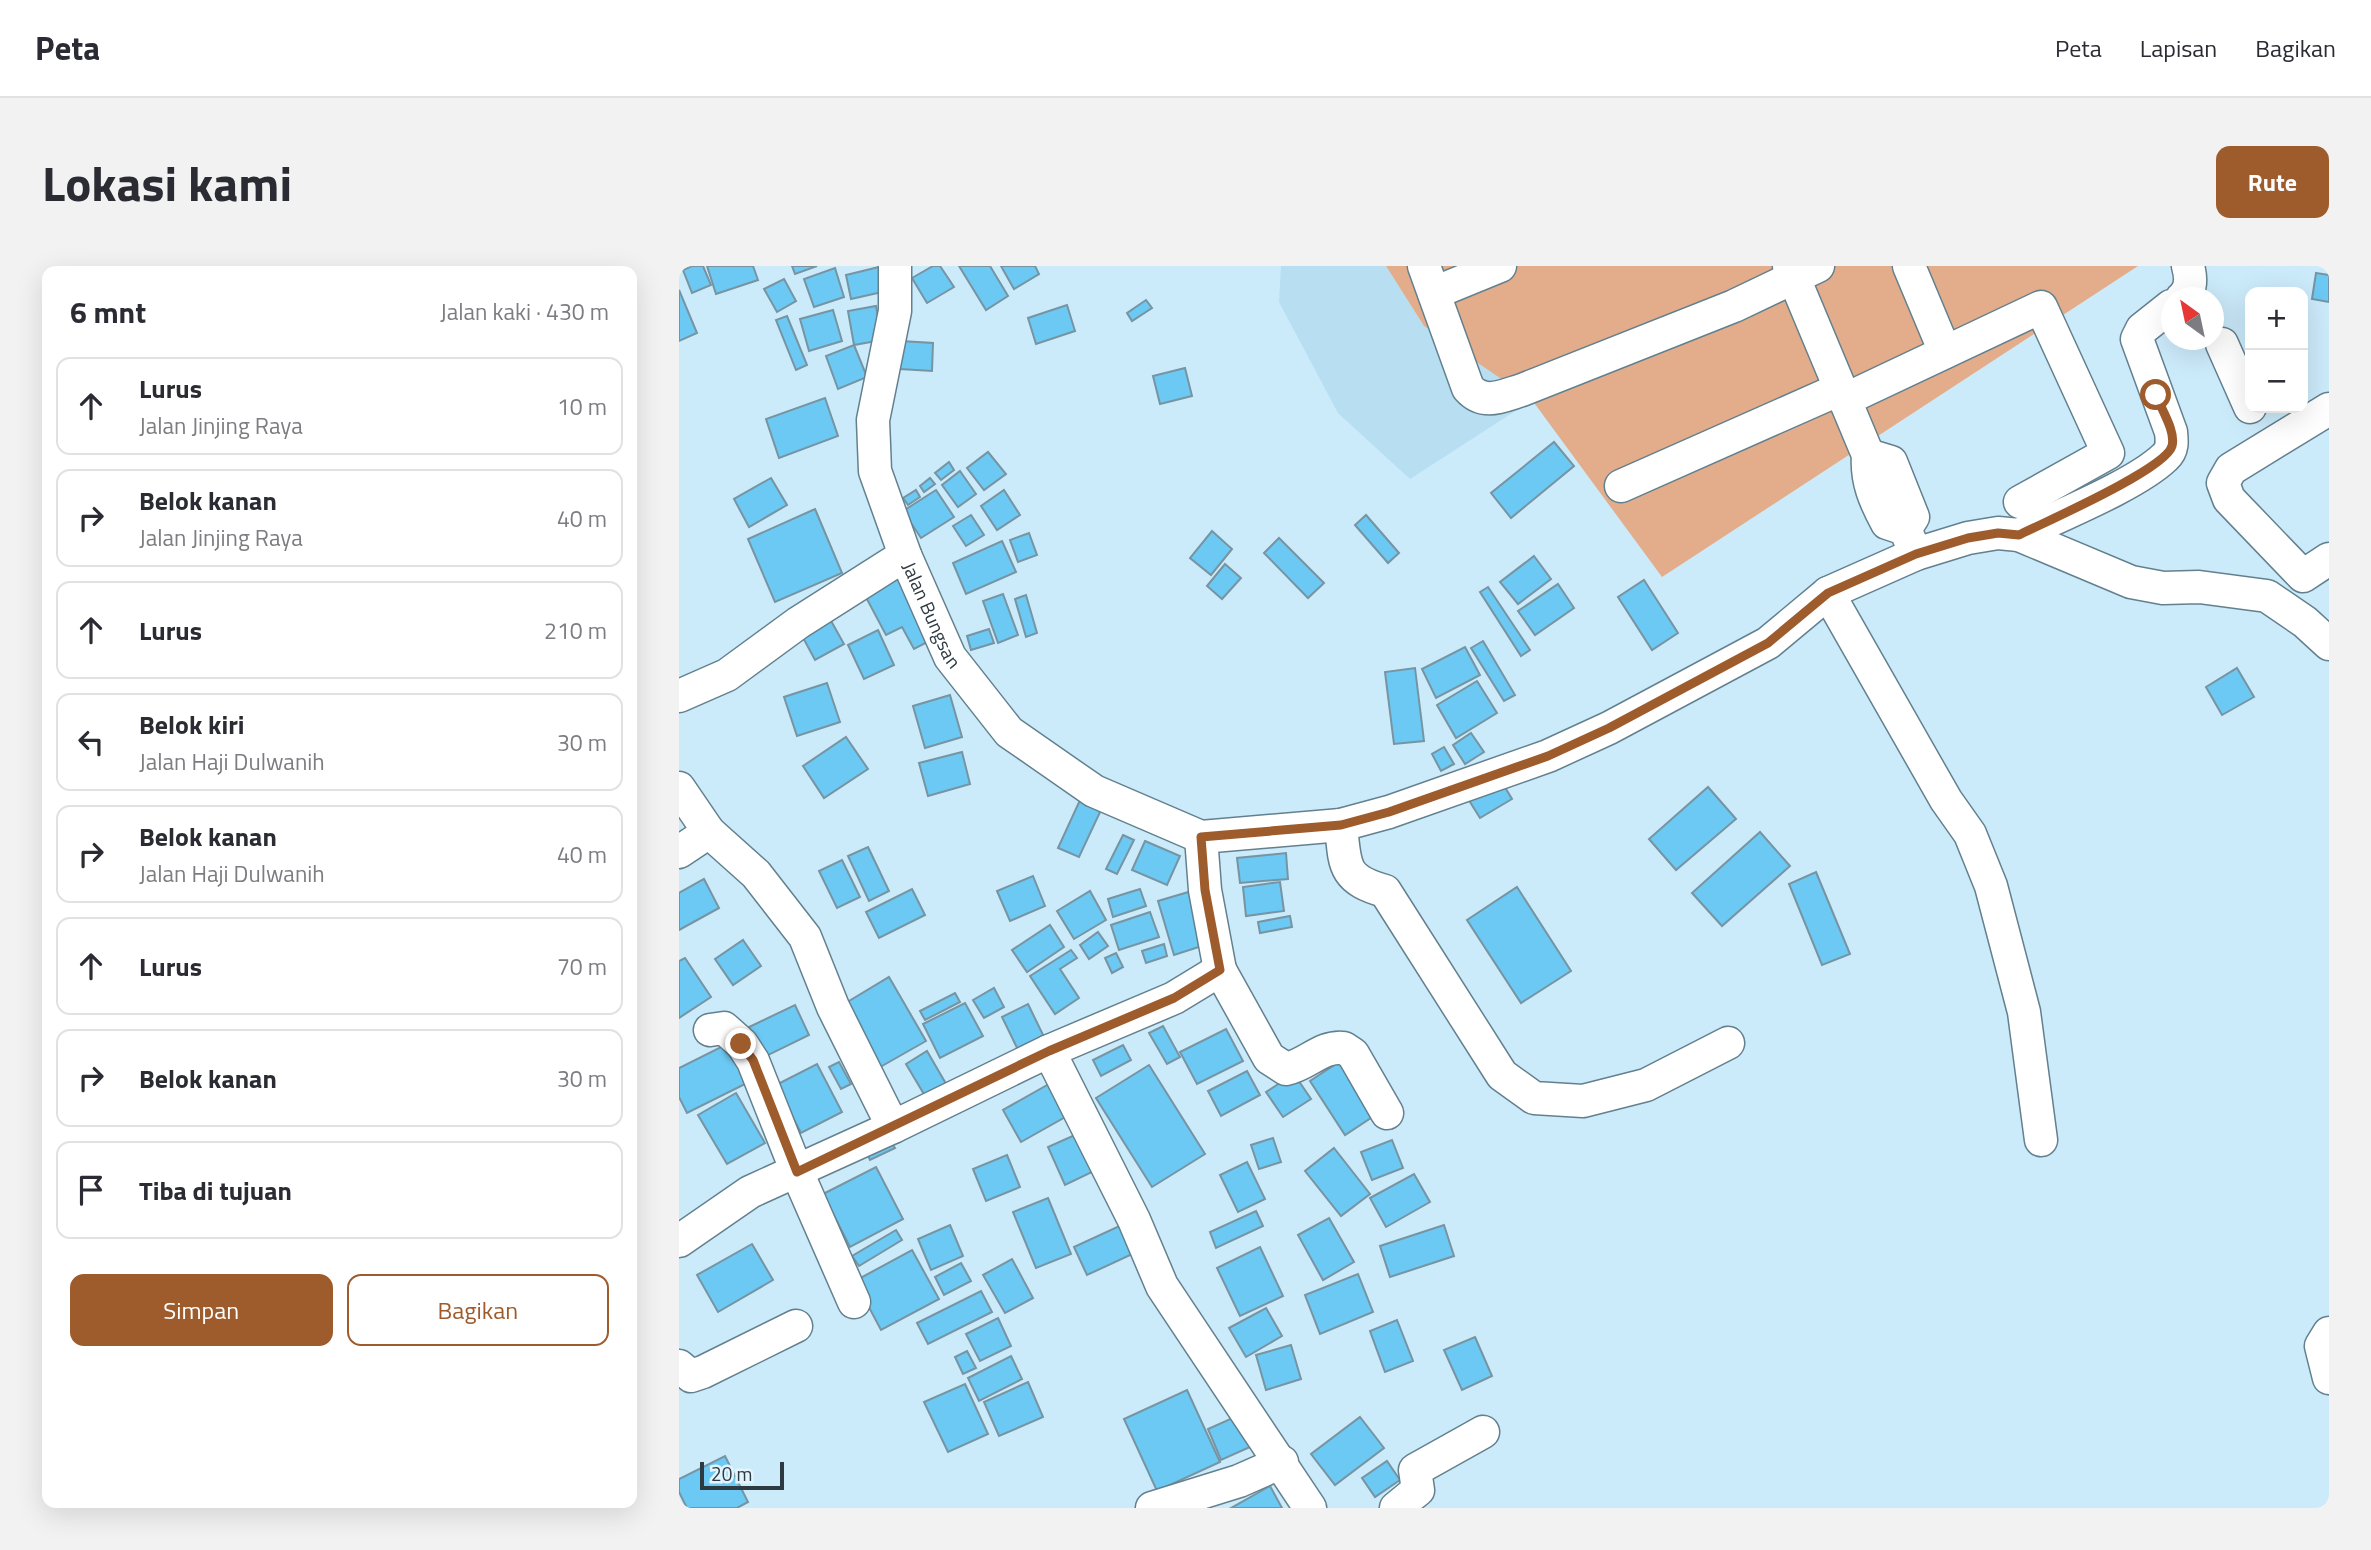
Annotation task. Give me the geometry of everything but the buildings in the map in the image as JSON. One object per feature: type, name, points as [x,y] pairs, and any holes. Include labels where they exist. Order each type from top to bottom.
[{"type":"street","name":"Jalan Bungsan","points":[[895,266],[895,312],[873,420],[875,471],[905,555],[950,657],[1009,732],[1094,792],[1201,837]]},
{"type":"street","points":[[1500,266],[1429,279],[1468,388],[1474,395],[1489,399],[1522,390],[1734,306],[1800,270],[1842,395],[1868,456],[1891,462],[1913,517],[1910,542]]},
{"type":"street","points":[[1909,266],[1945,352]]},
{"type":"street","points":[[2188,266],[2189,287]]},
{"type":"street","points":[[1621,486],[1945,352],[2041,307],[2108,453],[2020,502]]},
{"type":"street","points":[[2019,535],[2136,477],[2167,456],[2173,445],[2171,432],[2137,340],[2142,328],[2161,314]]},
{"type":"street","points":[[2224,348],[2245,394]]},
{"type":"street","points":[[2329,409],[2267,444],[2231,469],[2223,483],[2229,499],[2304,576],[2329,559]]},
{"type":"street","points":[[2254,413],[2267,444]]},
{"type":"street","points":[[1387,1112],[1353,1054],[1344,1048],[1326,1050],[1296,1067],[1286,1069],[1269,1058],[1220,970],[1205,890],[1201,837],[1341,825],[1389,812],[1548,756],[1609,728],[1768,643],[1828,593],[1910,542],[1998,533],[2019,535],[2131,582],[2163,588],[2199,587],[2267,596],[2305,622],[2329,645]]},
{"type":"street","points":[[679,696],[727,675],[798,623],[905,555]]},
{"type":"street","points":[[2267,596],[2270,574],[2283,556]]},
{"type":"street","points":[[1828,593],[1946,800],[1970,834],[1991,886],[2024,1012],[2041,1140]]},
{"type":"street","points":[[679,788],[709,832],[756,874],[805,937],[833,1007],[893,1127]]},
{"type":"street","points":[[1341,825],[1345,863],[1359,883],[1385,891],[1502,1075],[1534,1098],[1583,1101],[1647,1084],[1728,1043]]},
{"type":"street","points":[[679,852],[709,832]]},
{"type":"street","points":[[679,1241],[750,1192],[893,1127],[1049,1051],[1174,998],[1220,970]]},
{"type":"street","points":[[710,1030],[725,1028],[753,1060],[797,1172],[855,1302]]},
{"type":"street","points":[[1049,1051],[1134,1220],[1162,1286],[1282,1462],[1310,1508]]},
{"type":"street","points":[[679,1366],[691,1376],[703,1372],[796,1326]]},
{"type":"street","points":[[2329,1333],[2321,1346],[2329,1378]]},
{"type":"street","points":[[1396,1508],[1418,1490],[1415,1470],[1483,1432]]},
{"type":"street","points":[[1152,1508],[1239,1481],[1282,1462]]},
{"type":"shaded area","points":[[1281,266],[1386,266],[1424,326],[1532,400],[1410,479],[1338,413],[1279,302]]},
{"type":"shaded area","points":[[1386,266],[2138,266],[1662,577],[1532,400],[1424,326]]},
{"type":"route","points":[[741,1044],[753,1060],[797,1172],[1049,1051],[1174,998],[1220,970],[1205,890],[1201,837],[1341,825],[1389,812],[1548,756],[1609,728],[1768,643],[1828,593],[1916,554],[1968,538],[1998,533],[2019,535],[2136,477],[2167,456],[2173,445],[2171,432],[2156,395]]}]
